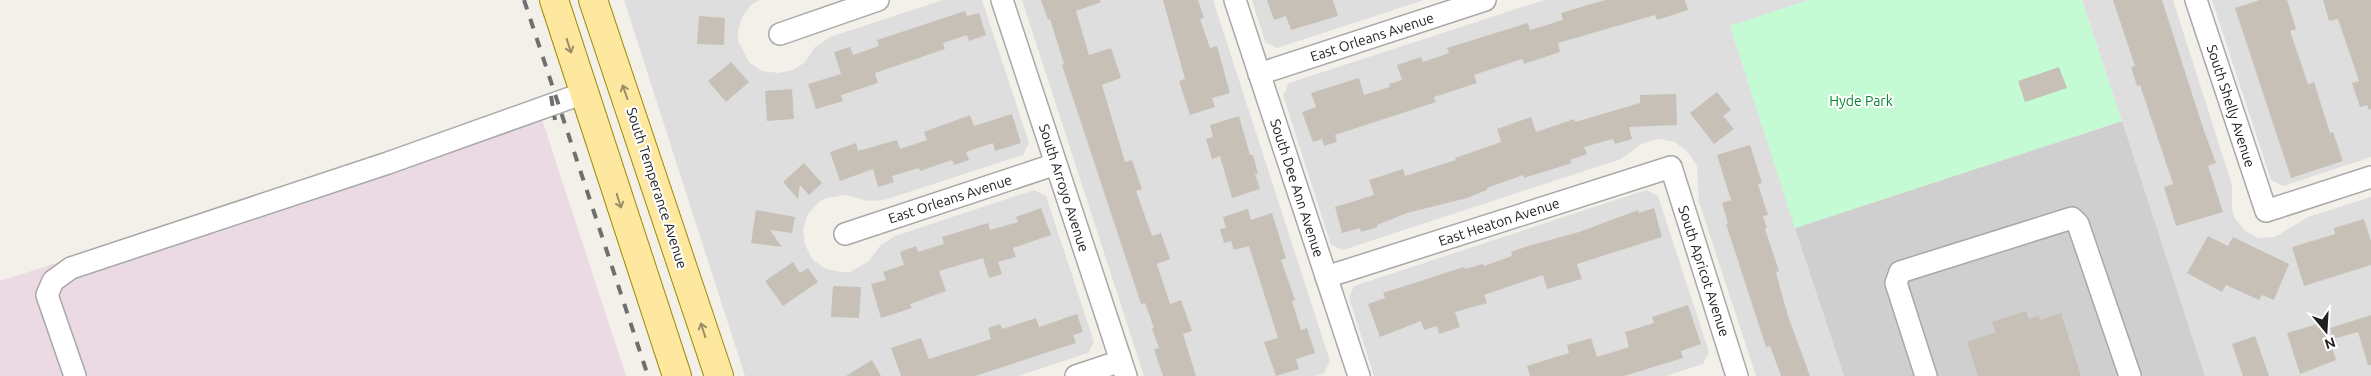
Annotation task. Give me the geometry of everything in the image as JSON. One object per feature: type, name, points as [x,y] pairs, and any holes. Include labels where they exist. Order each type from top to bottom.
[{"type":"main road","points":[[554,0],[677,376]]},
{"type":"main road","name":"South Temperance Avenue","points":[[593,0],[719,376]]},
{"type":"street","points":[[780,34],[878,0]]},
{"type":"street","name":"South Arroyo Avenue","points":[[1002,0],[1123,369]]},
{"type":"street","name":"South Dee Ann Avenue","points":[[1234,0],[1359,376]]},
{"type":"street","name":"East Orleans Avenue","points":[[1259,74],[1485,0]]},
{"type":"street","name":"South Shelly Avenue","points":[[2196,0],[2266,211],[2371,177]]},
{"type":"street","points":[[75,376],[47,295],[53,281],[71,268],[388,163],[584,93]]},
{"type":"street","name":"East Orleans Avenue","points":[[845,234],[1056,164]]},
{"type":"street","name":"East Heaton Avenue","points":[[1326,277],[1671,167]]},
{"type":"street","name":"South Apricot Avenue","points":[[1671,167],[1736,376]]},
{"type":"street","points":[[1926,376],[1896,283],[1900,272],[2072,218],[2078,224],[2130,376]]},
{"type":"street","points":[[1076,376],[1123,369]]},
{"type":"shaded area","points":[[624,0],[760,0],[752,4],[742,17],[738,41],[749,62],[762,71],[778,73],[793,70],[804,63],[815,47],[830,37],[943,0],[982,0],[1029,143],[1023,155],[884,200],[868,201],[846,195],[826,198],[819,202],[808,214],[803,229],[805,245],[813,260],[826,269],[850,272],[869,261],[880,246],[895,236],[1034,190],[1046,196],[1094,342],[1088,353],[1018,376],[745,376]]},
{"type":"shaded area","points":[[1022,0],[1213,0],[1330,361],[1324,373],[1314,376],[1144,376]]},
{"type":"shaded area","points":[[1252,0],[1424,0],[1277,48],[1265,42]]},
{"type":"shaded area","points":[[1544,0],[1809,0],[1730,26],[1844,376],[1756,376],[1699,202],[1697,166],[1688,152],[1675,142],[1657,139],[1641,144],[1621,159],[1343,250],[1331,245],[1283,95],[1289,83]]},
{"type":"shaded area","points":[[2082,0],[2173,0],[2232,185],[2234,217],[2245,231],[2259,238],[2275,237],[2308,217],[2371,197],[2371,376],[2205,376]]},
{"type":"shaded area","points":[[2212,0],[2371,0],[2371,157],[2283,186],[2271,180]]},
{"type":"shaded area","points":[[539,110],[626,376],[0,376],[0,281]]},
{"type":"shaded area","points":[[2122,121],[2205,376],[1844,376],[1795,228]]},
{"type":"shaded area","points":[[1646,190],[1658,196],[1709,352],[1703,364],[1666,376],[1374,376],[1349,298],[1354,286]]},
{"type":"green space","name":"Hyde Park","points":[[1809,0],[2082,0],[2122,121],[1795,228],[1730,26]]},
{"type":"building","points":[[1041,0],[1100,0],[1101,2],[1076,11],[1089,55],[1111,48],[1121,78],[1102,85],[1125,162],[1132,160],[1142,189],[1136,191],[1152,236],[1161,233],[1170,259],[1157,264],[1170,304],[1181,300],[1192,331],[1183,334],[1196,376],[1163,376],[1154,349],[1159,348],[1152,329],[1154,328],[1145,303],[1141,304],[1062,65],[1064,64],[1050,19],[1048,20]]},
{"type":"building","points":[[1163,0],[1198,0],[1204,18],[1200,19],[1210,48],[1217,46],[1230,93],[1212,98],[1215,107],[1190,115],[1179,81],[1185,79]]},
{"type":"building","points":[[1267,0],[1333,0],[1338,16],[1291,30],[1286,16],[1274,20]]},
{"type":"building","points":[[1605,0],[1685,0],[1688,10],[1657,20],[1655,15],[1558,43],[1560,52],[1524,64],[1522,59],[1474,75],[1477,83],[1434,97],[1436,102],[1335,135],[1337,142],[1324,146],[1322,139],[1313,142],[1302,112],[1316,107],[1311,93],[1359,78],[1364,95],[1390,87],[1389,84],[1402,80],[1397,65],[1421,57],[1423,62],[1449,53],[1447,48],[1528,23],[1530,30],[1563,20],[1561,13]]},
{"type":"building","points":[[2113,0],[2162,0],[2216,163],[2208,166],[2223,212],[2176,226],[2164,187],[2173,184],[2140,85],[2137,86],[2131,67],[2135,66]]},
{"type":"building","points":[[2260,0],[2287,0],[2296,29],[2290,31],[2308,84],[2314,82],[2330,133],[2333,132],[2343,161],[2291,178],[2235,8]]},
{"type":"building","points":[[2323,0],[2371,0],[2371,109],[2369,110],[2367,105],[2360,107],[2352,83],[2359,81],[2338,19],[2329,21]]},
{"type":"building","points":[[965,11],[967,16],[979,13],[986,35],[969,41],[967,35],[943,43],[945,49],[875,73],[878,83],[841,95],[843,101],[816,109],[808,84],[841,74],[834,52],[850,47],[853,55],[879,46],[877,40]]},
{"type":"building","points":[[699,16],[725,18],[724,45],[697,44]]},
{"type":"building","points":[[731,62],[749,82],[726,102],[708,81]]},
{"type":"building","points":[[2059,67],[2067,88],[2025,102],[2018,81]]},
{"type":"building","points":[[792,89],[794,119],[767,121],[765,91]]},
{"type":"building","points":[[1717,92],[1731,110],[1723,116],[1734,129],[1714,144],[1690,113]]},
{"type":"building","points":[[1676,94],[1677,125],[1629,127],[1632,139],[1615,144],[1613,139],[1584,147],[1587,154],[1570,160],[1572,163],[1524,178],[1523,175],[1487,188],[1487,190],[1467,198],[1407,213],[1377,225],[1378,227],[1361,232],[1360,228],[1342,233],[1335,207],[1374,195],[1369,180],[1403,169],[1405,176],[1456,160],[1455,158],[1501,142],[1497,129],[1531,117],[1536,132],[1574,119],[1575,122],[1640,103],[1640,95]]},
{"type":"building","points":[[1012,114],[1021,143],[995,151],[993,143],[966,152],[969,160],[954,165],[952,160],[920,171],[919,168],[892,176],[894,182],[878,187],[873,169],[840,181],[830,152],[856,143],[858,151],[897,140],[900,149],[927,140],[924,132],[970,115],[974,126]]},
{"type":"building","points":[[1239,116],[1250,155],[1253,155],[1258,174],[1255,174],[1260,189],[1232,198],[1220,156],[1212,159],[1206,139],[1213,137],[1210,125]]},
{"type":"building","points":[[1750,145],[1762,183],[1758,184],[1768,215],[1763,216],[1767,228],[1765,229],[1779,271],[1776,273],[1788,316],[1810,376],[1781,376],[1770,346],[1766,347],[1726,224],[1728,223],[1722,203],[1731,200],[1717,155]]},
{"type":"building","points":[[804,163],[822,183],[809,195],[800,185],[798,199],[783,182]]},
{"type":"building","points":[[1041,208],[1051,235],[1013,248],[1016,257],[998,262],[1002,274],[989,278],[983,258],[939,271],[946,291],[910,304],[912,308],[881,318],[871,284],[886,280],[883,272],[904,265],[900,252],[916,246],[918,252],[944,244],[942,237],[988,223],[990,230],[1018,222],[1016,217]]},
{"type":"building","points":[[1654,208],[1662,237],[1577,264],[1582,279],[1547,289],[1543,275],[1484,295],[1487,303],[1455,312],[1460,327],[1439,334],[1437,326],[1424,330],[1421,321],[1380,337],[1368,304],[1385,298],[1383,293],[1464,267],[1465,269],[1483,264],[1484,266],[1512,256],[1511,252],[1528,246],[1579,232],[1638,210],[1639,213]]},
{"type":"building","points":[[1248,209],[1251,220],[1272,213],[1286,258],[1281,260],[1295,300],[1292,301],[1301,330],[1307,328],[1315,353],[1296,359],[1299,369],[1276,376],[1264,342],[1278,338],[1249,246],[1234,250],[1231,241],[1224,243],[1220,229],[1226,228],[1223,217]]},
{"type":"building","points":[[756,210],[795,217],[792,233],[770,230],[782,247],[751,243]]},
{"type":"building","points":[[2364,219],[2371,241],[2371,265],[2304,286],[2292,247],[2335,234],[2334,228]]},
{"type":"building","points":[[2208,236],[2228,246],[2233,237],[2289,264],[2274,300],[2262,295],[2259,300],[2226,285],[2222,292],[2187,273]]},
{"type":"building","points":[[793,262],[800,273],[808,268],[818,282],[783,306],[765,281]]},
{"type":"building","points":[[833,286],[861,287],[859,318],[831,317]]},
{"type":"building","points":[[1688,305],[1701,344],[1681,351],[1683,358],[1624,376],[1530,376],[1527,366],[1569,353],[1567,345],[1591,338],[1597,357],[1629,347],[1625,332],[1654,323],[1652,317]]},
{"type":"building","points":[[2026,311],[2029,319],[2039,316],[2040,320],[2061,313],[2081,376],[1978,376],[1967,342],[1996,332],[1992,322]]},
{"type":"building","points":[[1077,314],[1083,332],[1073,335],[1076,343],[975,376],[901,376],[891,348],[921,338],[929,359],[991,339],[988,328],[1000,324],[1002,329],[1036,318],[1039,327]]},
{"type":"building","points":[[2371,315],[2371,365],[2368,365],[2358,332],[2333,339],[2330,328]]},
{"type":"building","points":[[2324,322],[2336,360],[2300,374],[2287,333]]},
{"type":"building","points":[[2255,336],[2269,376],[2243,376],[2232,344]]},
{"type":"building","points":[[872,360],[881,376],[846,376]]},
{"type":"railway","points":[[524,0],[648,376]]},
{"type":"railway","points":[[551,96],[555,120]]}]
